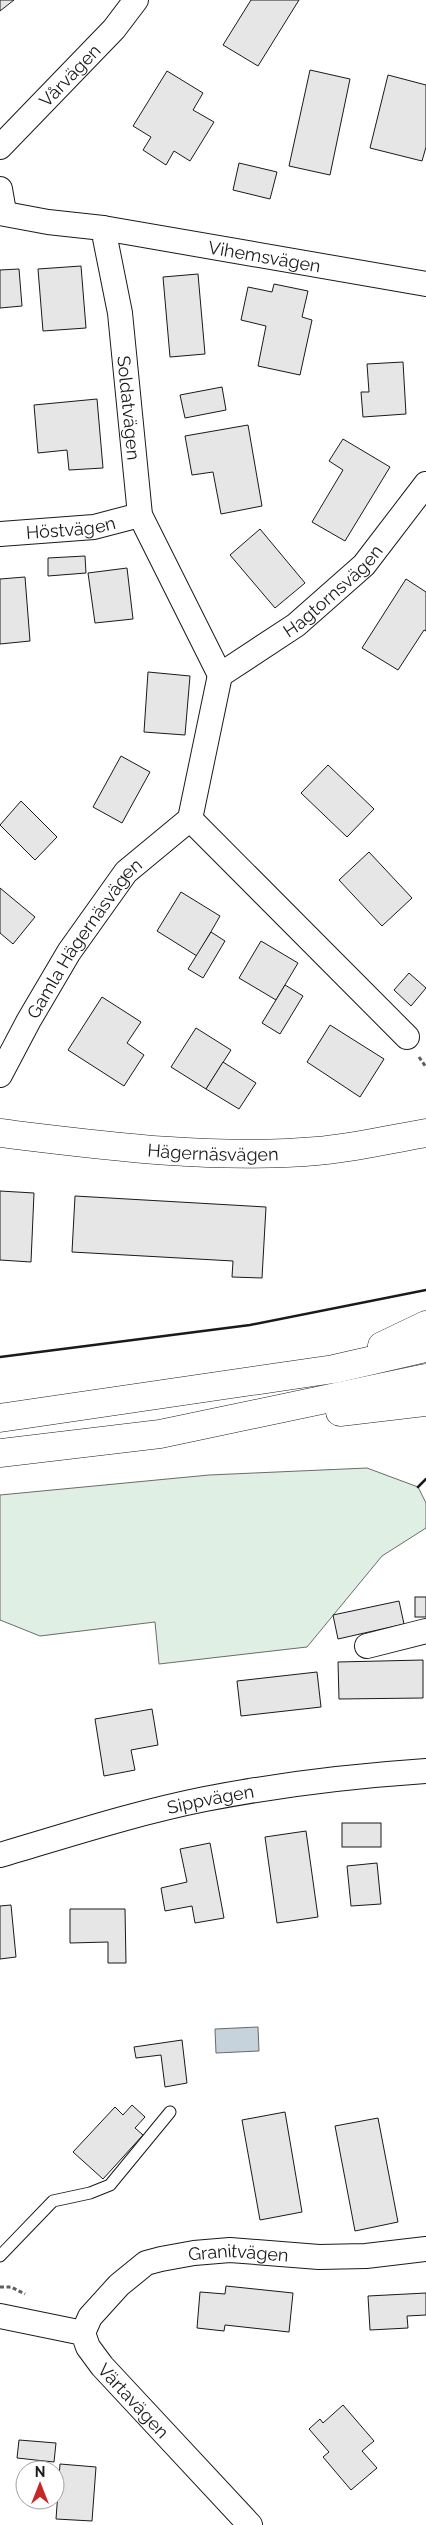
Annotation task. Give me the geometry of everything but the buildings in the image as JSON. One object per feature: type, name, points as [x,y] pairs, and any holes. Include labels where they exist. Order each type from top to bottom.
[{"type":"main road","name":"Hägernäsvägen","points":[[0,1133],[135,1150],[216,1154],[318,1151],[426,1133]]},
{"type":"main road","points":[[334,1369],[426,1325]]},
{"type":"main road","points":[[0,1418],[334,1369],[426,1348]]},
{"type":"main road","points":[[160,1434],[426,1378]]},
{"type":"main road","points":[[0,1453],[426,1402]]},
{"type":"street","name":"Vårvägen","points":[[0,147],[114,29],[136,0]]},
{"type":"street","points":[[0,189],[2,212],[48,222],[103,228]]},
{"type":"street","name":"Vihemsvägen","points":[[103,228],[426,284]]},
{"type":"street","name":"Soldatvägen","points":[[103,228],[120,313],[140,514],[220,675]]},
{"type":"street","name":"Hagtornsvägen","points":[[220,675],[296,625],[364,565],[426,484]]},
{"type":"street","name":"Höstvägen","points":[[0,534],[94,527],[140,514]]},
{"type":"street","points":[[220,675],[204,744],[190,819],[406,1037]]},
{"type":"street","name":"Gamla Hägernäsvägen","points":[[0,1075],[29,1020],[69,952],[126,872],[190,819]]},
{"type":"street","points":[[367,1646],[426,1632]]},
{"type":"street","name":"Sippvägen","points":[[0,1855],[90,1828],[204,1799],[357,1776],[426,1771]]},
{"type":"street","name":"Granitvägen","points":[[83,2333],[90,2317],[119,2285],[146,2263],[160,2259],[194,2252],[230,2250],[319,2257],[366,2256],[426,2249]]},
{"type":"street","points":[[0,2316],[83,2333]]},
{"type":"street","name":"Värtavägen","points":[[83,2333],[88,2347],[102,2366],[250,2525]]},
{"type":"lane","points":[[0,2256],[53,2201],[90,2193],[110,2185],[170,2112]]},
{"type":"path","points":[[0,2287],[11,2287],[34,2298]]},
{"type":"green space","points":[[367,1468],[418,1487],[426,1503],[426,1528],[382,1556],[307,1647],[159,1664],[155,1622],[40,1636],[0,1620],[0,1495],[209,1475]]},
{"type":"shaded area","points":[[258,2027],[259,2051],[216,2053],[215,2029]]},
{"type":"wall","points":[[0,1357],[250,1325],[426,1290]]},
{"type":"wall","points":[[418,1487],[426,1479]]}]
